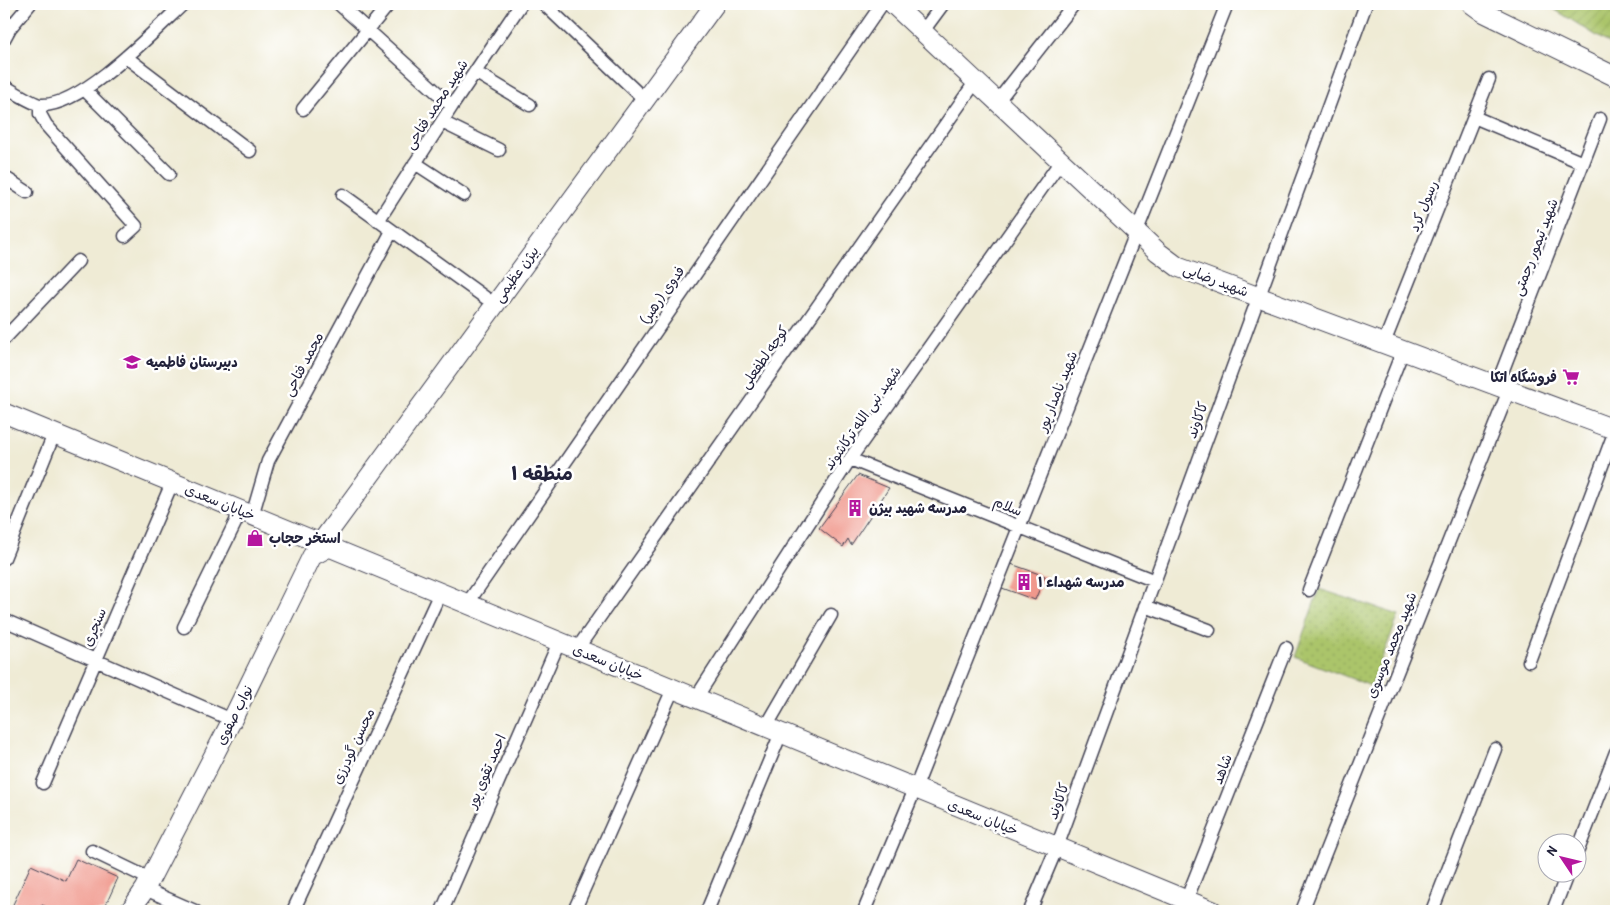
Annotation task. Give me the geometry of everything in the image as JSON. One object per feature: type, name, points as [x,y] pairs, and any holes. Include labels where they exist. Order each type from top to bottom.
[{"type":"main road","name":"بیژن عظیمی","points":[[329,547],[325,537],[715,4]]},
{"type":"main road","name":"شهید رضایی","points":[[893,4],[1136,232],[1178,267],[1616,429]]},
{"type":"main road","points":[[1481,6],[1616,77]]},
{"type":"main road","name":"خیابان سعدی","points":[[4,413],[1057,847],[1184,906],[1213,911]]},
{"type":"main road","name":"نواب صفوی","points":[[148,884],[232,720],[312,556],[329,547]]},
{"type":"main road","points":[[130,911],[148,884]]},
{"type":"main road","points":[[138,911],[148,884]]},
{"type":"street","points":[[4,39],[10,28],[30,4]]},
{"type":"street","points":[[5,88],[40,105],[55,104],[85,90],[126,58],[184,4]]},
{"type":"street","points":[[338,4],[452,106]]},
{"type":"street","points":[[303,109],[389,4]]},
{"type":"street","name":"شهید محمد فتاحی","points":[[378,221],[521,4]]},
{"type":"street","points":[[544,4],[645,100]]},
{"type":"street","name":"فدوی (رهبر)","points":[[467,604],[882,4]]},
{"type":"street","points":[[922,31],[944,4]]},
{"type":"street","points":[[997,102],[1074,4]]},
{"type":"street","name":"شهید نامدار پور","points":[[864,911],[915,789],[1227,4]]},
{"type":"street","name":"کاکاوند","points":[[1030,911],[1057,847],[1366,4]]},
{"type":"street","points":[[126,58],[250,151]]},
{"type":"street","points":[[475,72],[530,105]]},
{"type":"street","name":"رسول کرد","points":[[1384,343],[1489,79]]},
{"type":"street","name":"کوچه لطفعلی","points":[[577,649],[976,81]]},
{"type":"street","points":[[85,90],[169,174]]},
{"type":"street","points":[[40,105],[40,114],[46,125],[136,226],[125,236]]},
{"type":"street","points":[[1474,117],[1583,163]]},
{"type":"street","name":"شهید تیمور رحمتی","points":[[1503,388],[1600,119]]},
{"type":"street","points":[[442,122],[499,150]]},
{"type":"street","name":"شهید نبی الله ترکاشوند","points":[[696,698],[850,460],[1061,161]]},
{"type":"street","points":[[415,163],[464,195]]},
{"type":"street","points":[[4,176],[27,192]]},
{"type":"street","points":[[343,195],[494,304]]},
{"type":"street","name":"محمد فتاحی","points":[[184,626],[246,513],[268,461],[392,231]]},
{"type":"street","points":[[4,339],[78,261]]},
{"type":"street","points":[[1309,590],[1403,350]]},
{"type":"street","name":"شهید محمد موسوی","points":[[1302,911],[1503,388]]},
{"type":"street","points":[[1528,660],[1616,429]]},
{"type":"street","points":[[4,558],[54,434]]},
{"type":"street","name":"سلام","points":[[850,460],[1154,581]]},
{"type":"street","name":"سنجری","points":[[43,783],[172,483]]},
{"type":"street","name":"محسن گودرزی","points":[[293,911],[440,593]]},
{"type":"street","points":[[1145,606],[1209,630]]},
{"type":"street","points":[[707,911],[774,730],[830,615]]},
{"type":"street","points":[[4,620],[232,720]]},
{"type":"street","name":"احمد تقوی پور","points":[[442,911],[559,642]]},
{"type":"street","name":"شاهد","points":[[1184,906],[1286,648]]},
{"type":"street","points":[[574,911],[673,689]]},
{"type":"street","points":[[1432,911],[1495,749]]},
{"type":"street","points":[[1585,832],[1616,752]]},
{"type":"street","points":[[92,851],[196,911]]},
{"type":"street","points":[[1553,911],[1564,882]]},
{"type":"green space","points":[[1546,4],[1616,4],[1616,48]]},
{"type":"green space","points":[[1319,589],[1399,615],[1371,686],[1295,657]]},
{"type":"building","name":"مدرسه شهید بیژن","points":[[858,475],[889,488],[851,545],[848,539],[843,547],[819,528]]},
{"type":"building","name":"مدرسه شهداء ۱","points":[[1011,564],[1045,576],[1035,600],[1002,588]]},
{"type":"building","points":[[76,859],[118,878],[103,911],[77,911],[72,909],[72,911],[57,911],[42,905],[39,911],[10,911],[31,865],[66,881]]},
{"type":"place","name":"دبیرستان فاطمیه","points":[[132,362]]},
{"type":"place","name":"فروشگاه اتکا","points":[[1571,377]]},
{"type":"place","name":"مدرسه شهید بیژن","points":[[855,508]]},
{"type":"place","name":"استخر حجاب","points":[[255,538]]},
{"type":"place","name":"مدرسه شهداء ۱","points":[[1024,582]]},
{"type":"district","name":"منطقه ۱","points":[[542,473]]}]
